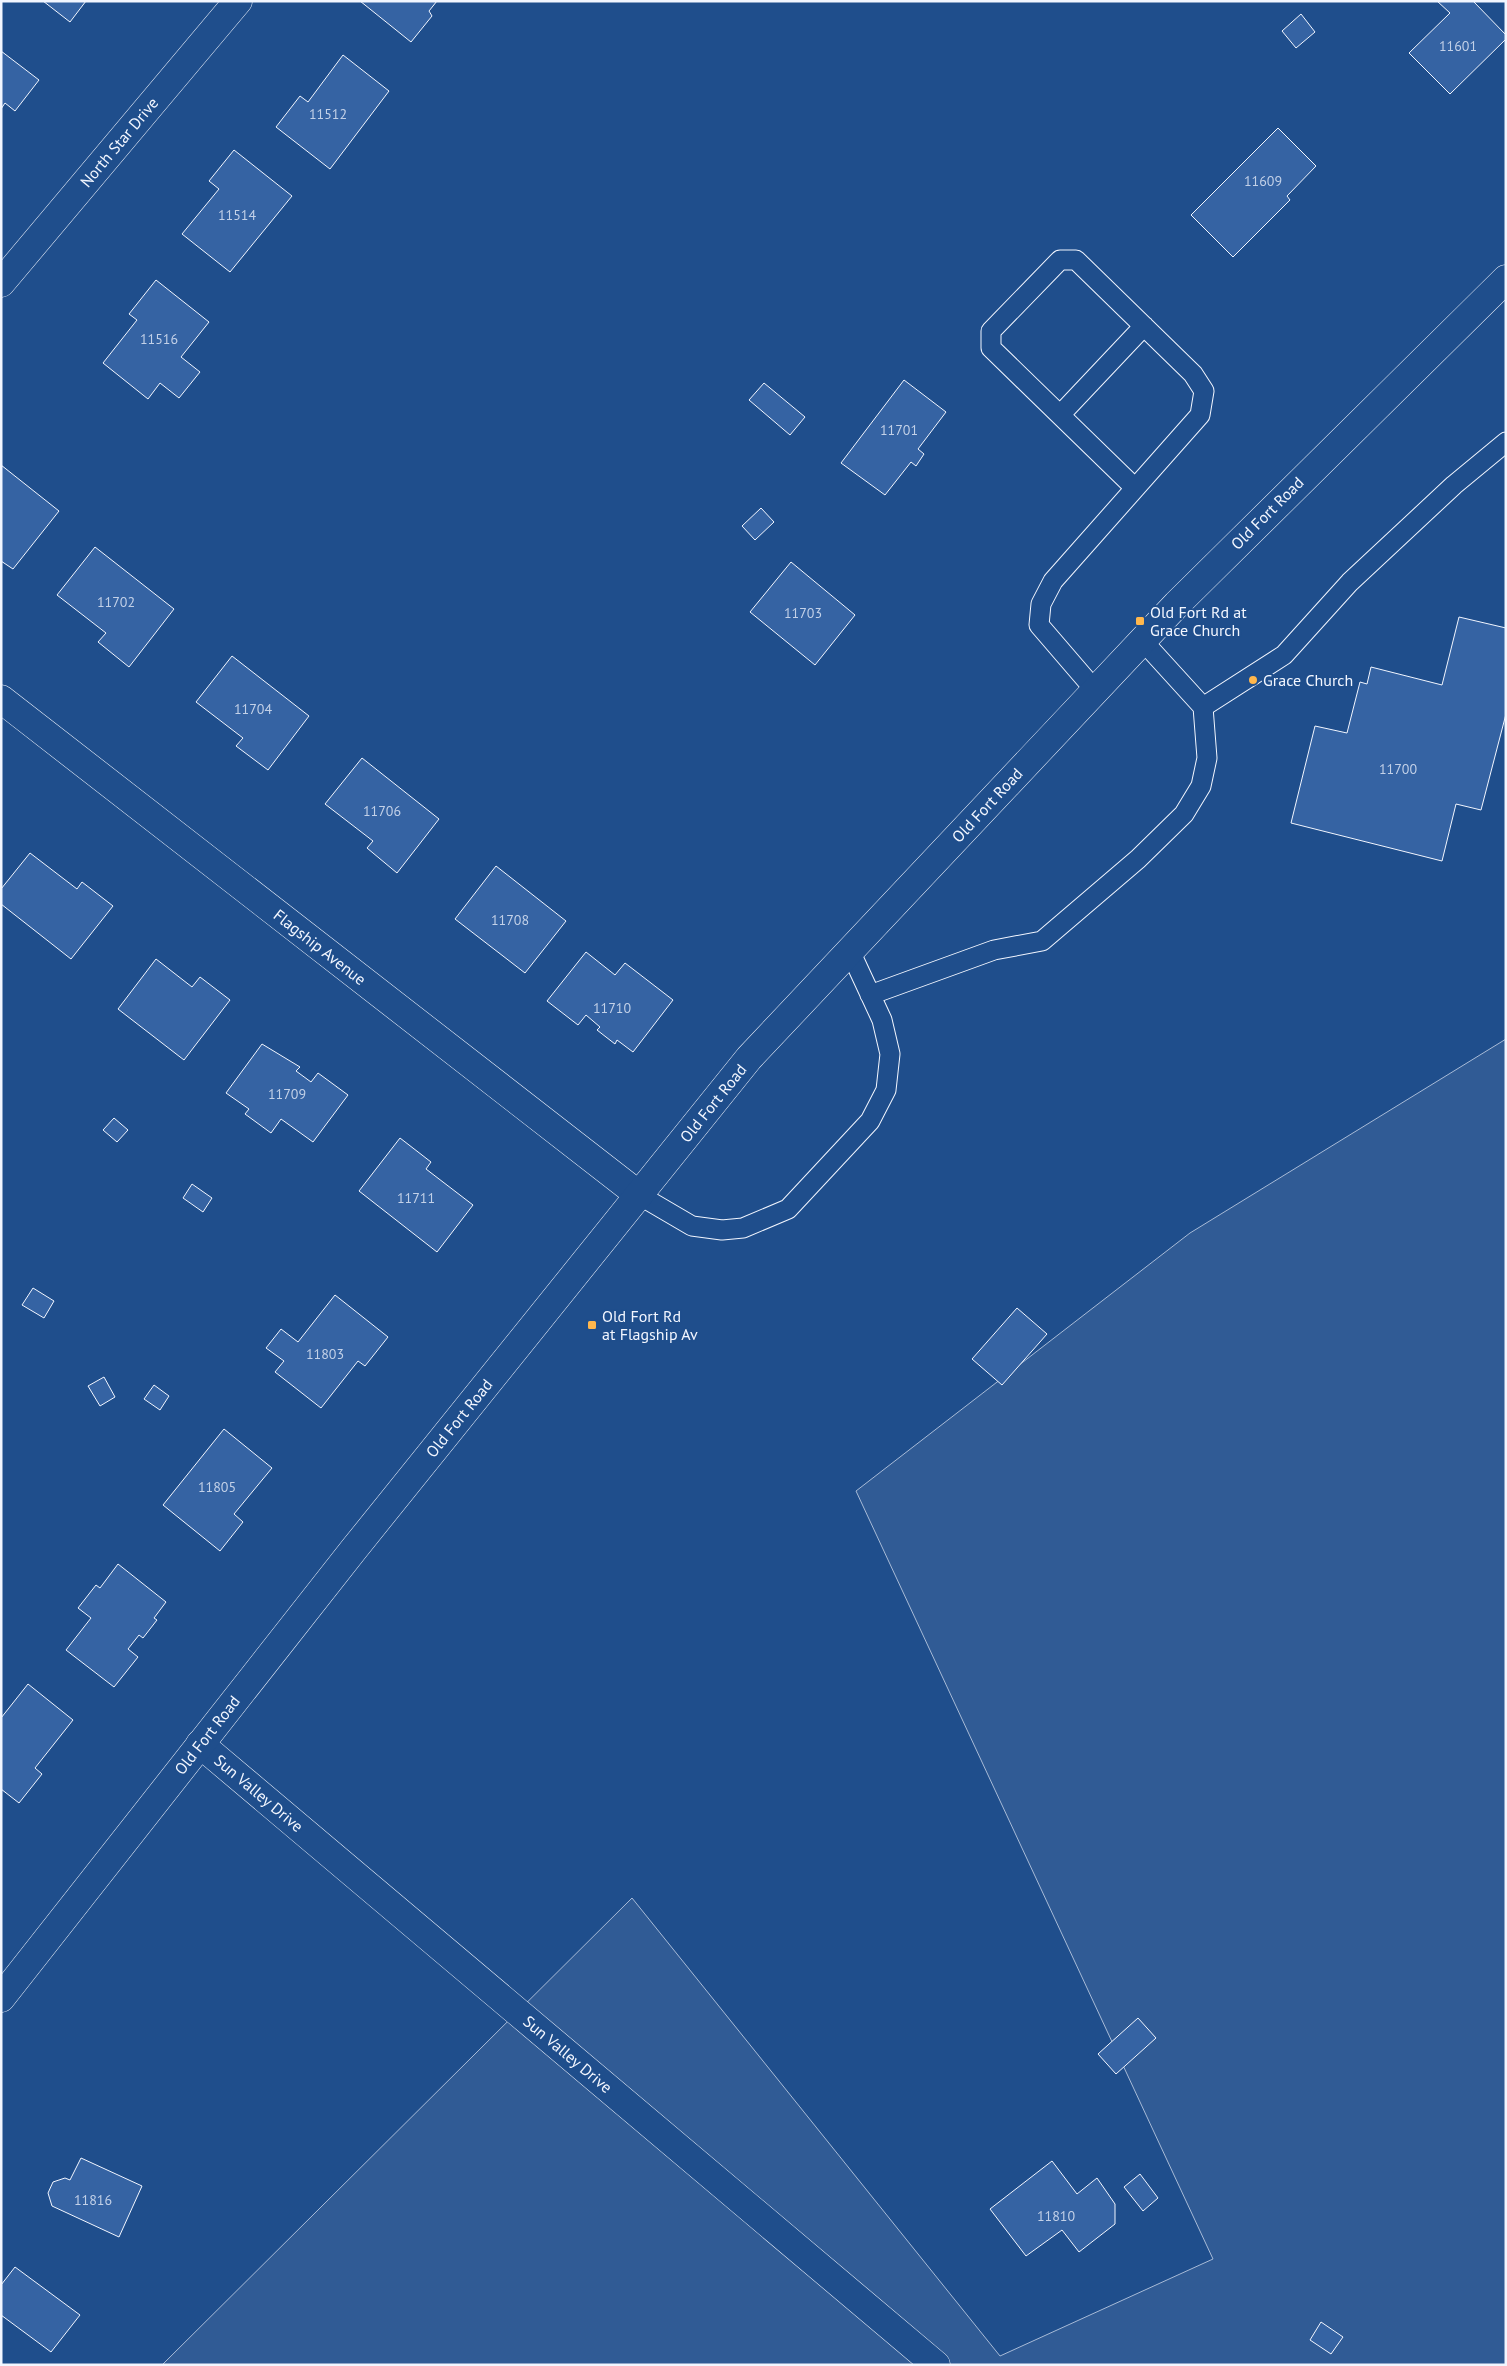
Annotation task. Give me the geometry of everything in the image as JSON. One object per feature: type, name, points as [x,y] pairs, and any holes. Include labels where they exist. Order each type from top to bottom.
[{"type":"main road","name":"North Star Drive","points":[[1,283],[238,1]]},
{"type":"main road","name":"Old Fort Road","points":[[1,1998],[433,1450],[749,1058],[1094,689],[1302,478],[1506,279]]},
{"type":"main road","name":"Flagship Avenue","points":[[1,699],[639,1195]]},
{"type":"main road","name":"Sun Valley Drive","points":[[200,1744],[936,2365]]},
{"type":"lane","points":[[1094,689],[1039,625],[1041,604],[1053,581],[1200,415],[1204,391],[1193,374],[1076,260],[1060,260],[991,331],[991,348],[1135,488]]},
{"type":"lane","points":[[1060,415],[1144,326]]},
{"type":"lane","points":[[1203,707],[1284,655],[1350,582],[1454,485],[1506,442]]},
{"type":"lane","points":[[870,995],[994,950],[1042,941],[1123,872],[1184,814],[1201,786],[1206,758],[1203,707],[1142,640]]},
{"type":"lane","points":[[639,1195],[692,1226],[722,1230],[743,1228],[788,1209],[870,1121],[886,1090],[890,1054],[882,1020],[850,952]]},
{"type":"shaded area","points":[[1506,1039],[1506,2365],[162,2365],[632,1898],[1000,2356],[1213,2259],[856,1491],[1190,1233]]},
{"type":"building","points":[[43,1],[86,1],[70,22]]},
{"type":"building","points":[[360,1],[437,1],[429,11],[432,16],[411,42]]},
{"type":"building","points":[[1437,1],[1473,1],[1506,35],[1506,39],[1450,94],[1409,53],[1450,13]]},
{"type":"building","points":[[1301,14],[1315,32],[1296,48],[1282,31]]},
{"type":"building","points":[[1,51],[39,80],[15,111],[5,103],[1,109]]},
{"type":"building","points":[[343,55],[389,91],[330,169],[276,127],[300,96],[308,102]]},
{"type":"building","points":[[1278,128],[1316,166],[1287,196],[1290,200],[1233,257],[1191,215]]},
{"type":"building","points":[[234,150],[292,196],[230,272],[182,234],[219,189],[209,181]]},
{"type":"building","points":[[156,280],[209,322],[181,357],[200,372],[179,398],[160,383],[148,399],[103,363],[137,320],[129,314]]},
{"type":"building","points":[[904,380],[946,412],[918,449],[924,454],[916,466],[911,462],[885,495],[841,463]]},
{"type":"building","points":[[764,383],[805,417],[790,435],[749,400]]},
{"type":"building","points":[[1,465],[59,511],[13,569],[1,561]]},
{"type":"building","points":[[761,508],[774,522],[755,540],[742,526]]},
{"type":"building","points":[[95,547],[174,609],[129,667],[98,642],[106,633],[57,595]]},
{"type":"building","points":[[791,562],[855,615],[815,665],[750,612]]},
{"type":"building","points":[[1459,617],[1506,628],[1506,714],[1481,810],[1456,804],[1442,861],[1291,823],[1315,726],[1347,733],[1360,682],[1367,684],[1371,667],[1442,685]]},
{"type":"building","points":[[232,656],[309,716],[268,770],[236,746],[243,738],[196,702]]},
{"type":"building","points":[[362,758],[439,819],[397,873],[367,848],[373,841],[325,804]]},
{"type":"building","points":[[30,853],[77,889],[82,882],[113,906],[71,959],[1,904],[1,889]]},
{"type":"building","points":[[496,866],[566,921],[525,973],[455,919]]},
{"type":"building","points":[[586,952],[615,975],[625,963],[673,1000],[633,1052],[617,1040],[615,1044],[597,1030],[600,1027],[586,1015],[578,1025],[547,1001]]},
{"type":"building","points":[[156,959],[192,987],[200,977],[230,1000],[184,1060],[118,1009]]},
{"type":"building","points":[[262,1044],[300,1067],[296,1071],[311,1082],[318,1073],[348,1095],[313,1142],[281,1119],[271,1133],[245,1114],[249,1109],[226,1093]]},
{"type":"building","points":[[114,1118],[128,1130],[117,1142],[103,1130]]},
{"type":"building","points":[[400,1138],[431,1162],[426,1169],[473,1205],[437,1252],[359,1191]]},
{"type":"building","points":[[192,1184],[212,1198],[203,1212],[183,1198]]},
{"type":"building","points":[[33,1288],[54,1301],[44,1318],[22,1305]]},
{"type":"building","points":[[335,1295],[388,1337],[365,1366],[358,1361],[321,1408],[275,1372],[284,1361],[266,1348],[281,1329],[298,1342]]},
{"type":"building","points":[[1017,1308],[1047,1334],[1002,1385],[972,1359]]},
{"type":"building","points":[[104,1377],[115,1397],[100,1406],[88,1386]]},
{"type":"building","points":[[154,1385],[169,1396],[160,1410],[144,1399]]},
{"type":"building","points":[[224,1429],[272,1468],[234,1514],[243,1522],[220,1551],[163,1505]]},
{"type":"building","points":[[118,1564],[166,1602],[154,1618],[157,1620],[143,1638],[139,1635],[128,1649],[138,1657],[114,1687],[66,1650],[91,1618],[78,1608],[96,1585],[100,1588]]},
{"type":"building","points":[[28,1684],[73,1720],[35,1768],[42,1774],[19,1803],[1,1789],[1,1718]]},
{"type":"building","points":[[1138,2018],[1156,2038],[1116,2074],[1098,2054]]},
{"type":"building","points":[[81,2158],[142,2186],[119,2237],[52,2206],[48,2193],[53,2182],[65,2178],[70,2180]]},
{"type":"building","points":[[1052,2161],[1077,2194],[1097,2178],[1115,2204],[1115,2224],[1079,2252],[1062,2230],[1026,2256],[990,2209]]},
{"type":"building","points":[[1140,2174],[1158,2198],[1143,2211],[1124,2187]]},
{"type":"building","points":[[15,2267],[80,2315],[51,2352],[1,2315],[1,2285]]},
{"type":"building","points":[[1321,2322],[1343,2337],[1331,2354],[1310,2340]]},
{"type":"place","name":"Old Fort Rd at Grace Church","points":[[1140,621]]},
{"type":"place","name":"Grace Church","points":[[1253,680]]},
{"type":"place","name":"Old Fort Rd at Flagship Av","points":[[592,1325]]}]
